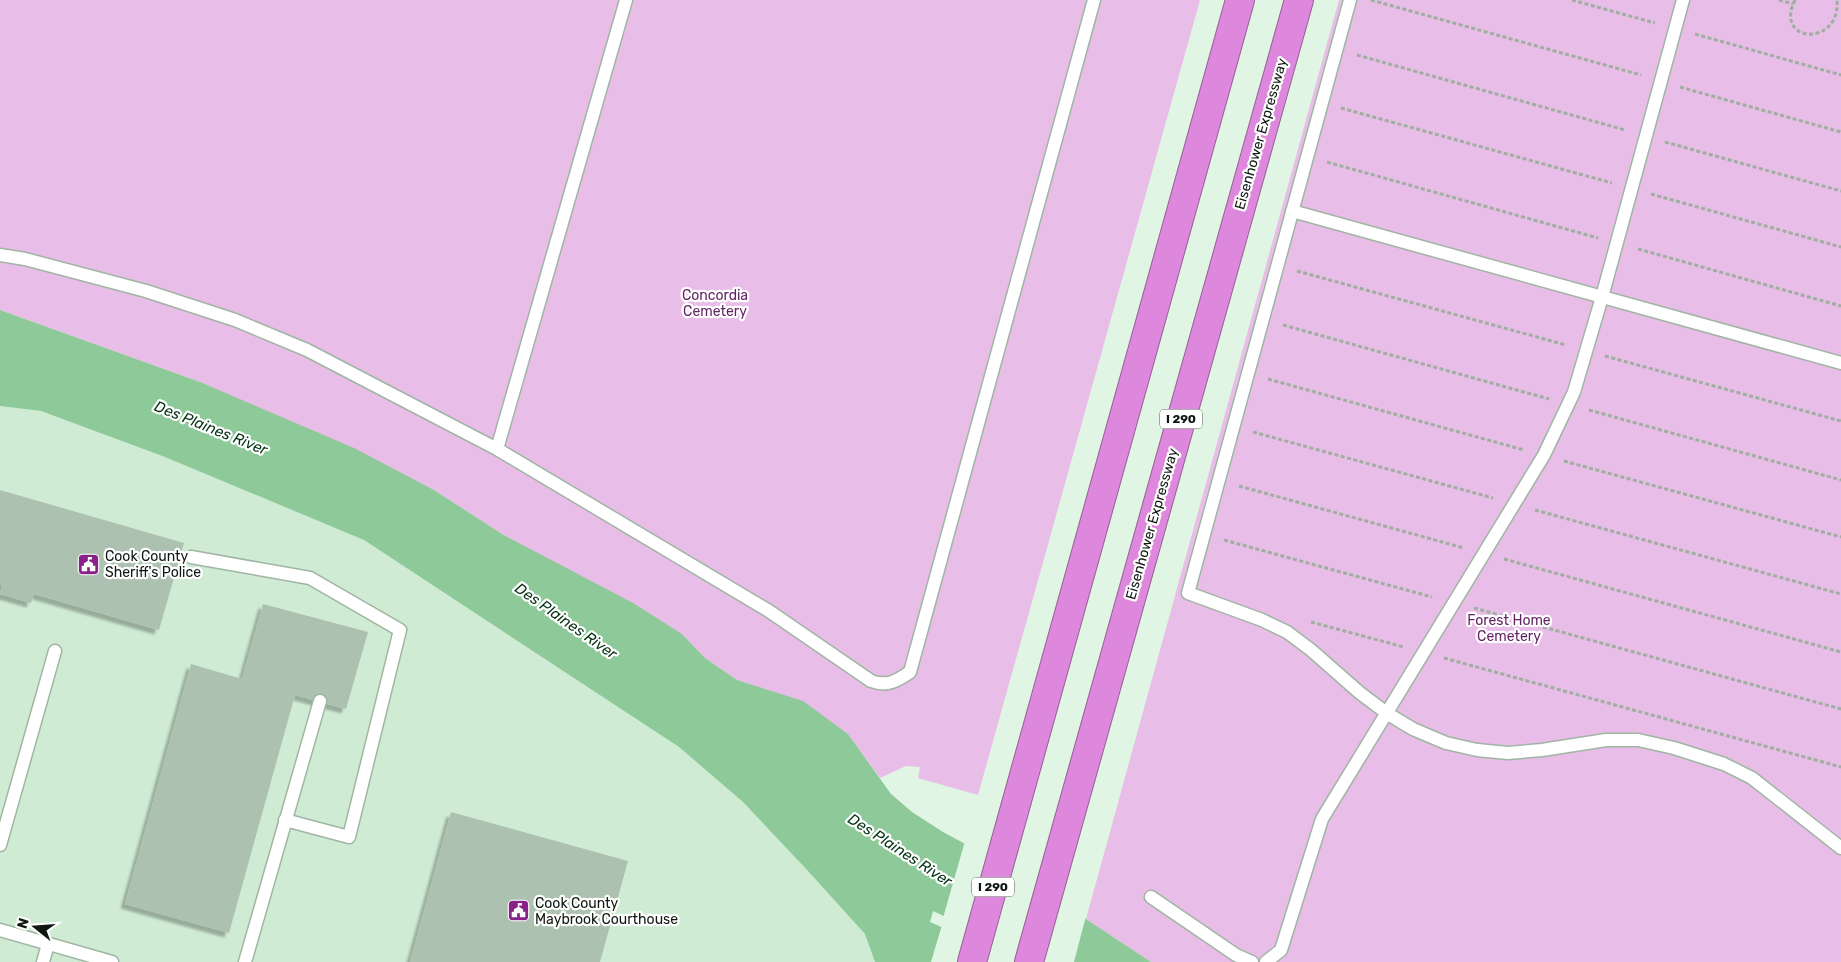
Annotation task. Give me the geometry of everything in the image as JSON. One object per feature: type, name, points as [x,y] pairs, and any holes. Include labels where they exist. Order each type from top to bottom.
[{"type":"highway","name":"I 290","points":[[972,962],[1240,0]]},
{"type":"highway","name":"Eisenhower Expressway","points":[[1029,962],[1299,0]]},
{"type":"lane","points":[[497,449],[626,0]]},
{"type":"lane","points":[[0,255],[146,291],[235,320],[307,350],[497,449],[769,611],[871,681],[881,685],[896,682],[910,672],[1094,0]]},
{"type":"lane","points":[[1350,0],[1188,593],[1262,620],[1286,632],[1360,694],[1388,714],[1413,729],[1446,743],[1477,750],[1508,753],[1606,740],[1638,740],[1674,748],[1724,764],[1752,778],[1841,848]]},
{"type":"lane","points":[[1266,962],[1281,950],[1322,819],[1388,714],[1547,449],[1574,392],[1682,0]]},
{"type":"lane","points":[[1292,211],[1841,363]]},
{"type":"lane","points":[[191,557],[310,578],[400,630],[349,838],[285,820]]},
{"type":"lane","points":[[0,845],[55,651]]},
{"type":"lane","points":[[244,962],[320,702]]},
{"type":"lane","points":[[1151,897],[1236,955],[1252,962]]},
{"type":"lane","points":[[0,930],[112,962]]},
{"type":"lane","points":[[43,962],[48,944]]},
{"type":"path","points":[[1371,0],[1841,132]]},
{"type":"path","points":[[1572,0],[1841,75]]},
{"type":"path","points":[[1779,0],[1794,2],[1793,19],[1802,31],[1816,36],[1824,34],[1836,25]]},
{"type":"path","points":[[1837,0],[1840,10],[1839,18]]},
{"type":"path","points":[[1337,50],[1841,191]]},
{"type":"path","points":[[1322,103],[1841,247]]},
{"type":"path","points":[[1307,157],[1841,306]]},
{"type":"path","points":[[1277,266],[1841,421]]},
{"type":"path","points":[[1219,480],[1841,652]]},
{"type":"path","points":[[1204,534],[1841,709]]},
{"type":"path","points":[[1302,644],[1308,622],[1841,767]]},
{"type":"shaded area","points":[[0,406],[41,411],[165,457],[364,540],[679,747],[743,802],[808,871],[865,934],[875,962],[0,962]]},
{"type":"green space","name":"Concordia Cemetery","points":[[0,0],[1200,0],[978,795],[918,778],[920,767],[906,766],[880,778],[848,734],[768,690],[737,680],[705,658],[682,634],[502,534],[434,490],[200,382],[0,310]]},
{"type":"green space","name":"Forest Home Cemetery","points":[[1339,0],[1841,0],[1841,962],[1151,962],[1086,919]]},
{"type":"water","name":"Des Plaines River","points":[[0,310],[200,382],[354,448],[434,490],[502,534],[633,603],[682,634],[705,658],[737,680],[803,701],[848,734],[891,794],[912,812],[943,832],[1054,892],[1086,919],[1151,962],[1041,962],[933,911],[930,922],[946,929],[965,962],[875,962],[865,934],[808,871],[743,802],[679,747],[364,540],[165,457],[41,411],[0,406]]},
{"type":"pier","points":[[965,841],[1055,890],[1086,916],[1074,962],[1035,962],[943,918]]},
{"type":"pier","points":[[942,925],[948,928],[968,962],[931,962]]},
{"type":"building","name":"Cook County Sheriff's Police","points":[[0,490],[184,543],[159,630],[34,594],[31,603],[0,594],[2,585],[0,585]]},
{"type":"building","points":[[263,604],[368,632],[346,709],[295,695],[229,933],[125,904],[191,664],[242,679]]},
{"type":"building","name":"Cook County Maybrook Courthouse","points":[[451,812],[628,861],[600,962],[410,962]]},
{"type":"place","name":"Cook County Sheriff's Police","points":[[89,564]]},
{"type":"place","name":"Cook County Maybrook Courthouse","points":[[519,911]]}]
